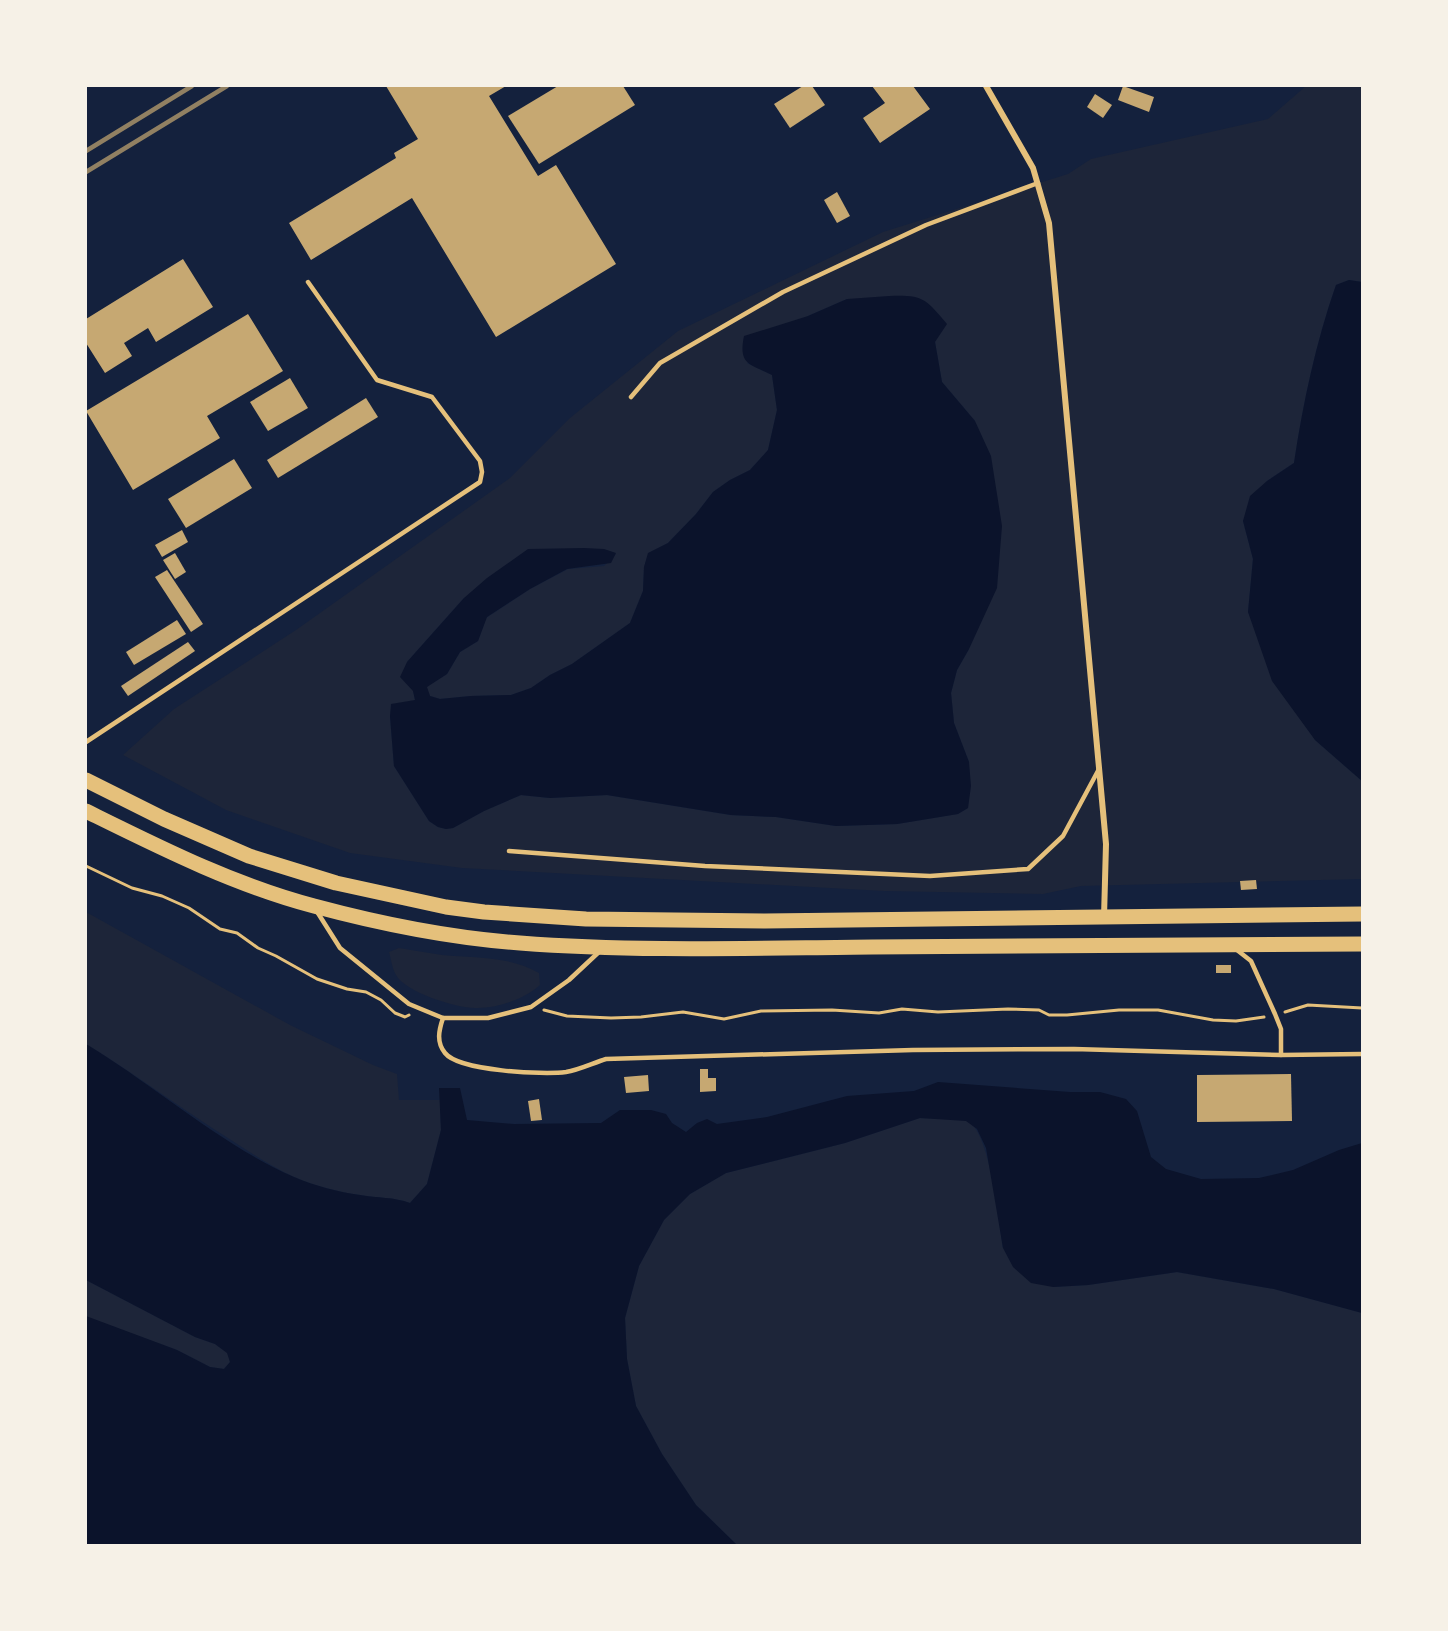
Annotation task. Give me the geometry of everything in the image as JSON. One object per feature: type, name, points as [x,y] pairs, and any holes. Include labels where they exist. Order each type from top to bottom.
[{"type":"main road","points":[[86,780],[165,819],[249,856],[336,883],[446,907],[523,915],[650,920],[765,921],[1362,914]]},
{"type":"main road","points":[[86,811],[153,844],[275,894],[313,906],[385,923],[480,939],[604,947],[765,948],[1362,944]]},
{"type":"street","points":[[986,86],[1033,168],[1049,223],[1106,844],[1104,918]]},
{"type":"lane","points":[[631,397],[660,363],[783,292],[926,225],[1038,183]]},
{"type":"lane","points":[[86,742],[480,482],[482,472],[480,462],[432,397],[377,380],[308,282]]},
{"type":"lane","points":[[509,851],[705,866],[930,876],[1028,869],[1063,836],[1099,769]]},
{"type":"lane","points":[[313,906],[340,948],[409,1004],[443,1018],[488,1018],[531,1007],[569,981],[604,947]]},
{"type":"lane","points":[[1230,945],[1251,961],[1281,1029],[1281,1055]]},
{"type":"lane","points":[[443,1018],[439,1030],[439,1042],[446,1055],[465,1064],[496,1070],[540,1072],[568,1072],[606,1059],[913,1050],[1074,1049],[1281,1055],[1362,1054]]},
{"type":"path","points":[[86,866],[132,888],[162,896],[189,908],[220,929],[237,933],[258,948],[317,979],[346,989],[366,992],[381,1000],[395,1013],[405,1017],[421,1009]]},
{"type":"path","points":[[531,1007],[567,1017],[640,1017],[683,1012],[724,1019],[761,1011],[832,1010],[879,1013],[902,1009],[938,1012],[1008,1009],[1039,1010],[1049,1014],[1067,1016],[1119,1010],[1158,1010],[1213,1020],[1236,1021],[1308,1005],[1362,1008]]},
{"type":"shaded area","points":[[1306,86],[1362,86],[1362,282],[1349,280],[1336,285],[1311,373],[1294,463],[1267,481],[1243,521],[1253,559],[1248,612],[1315,740],[1362,781],[1362,879],[1081,886],[1043,894],[884,891],[462,868],[350,853],[226,810],[123,755],[174,709],[296,630],[510,478],[570,418],[678,331],[883,232],[1068,174],[1091,159],[1268,119]],"holes":[[[847,299],[935,342],[942,382],[975,421],[969,649],[957,670],[951,693],[954,723],[969,762],[968,808],[957,814],[897,824],[836,826],[776,817],[730,815],[607,795],[550,798],[521,795],[453,828],[438,827],[429,821],[394,766],[390,716],[415,700],[407,662],[464,598],[616,554],[604,566],[568,569],[530,589],[486,618],[478,641],[460,652],[447,674],[426,687],[430,696],[440,699],[511,695],[531,688],[572,664],[630,623],[643,591],[644,567],[649,553],[668,543],[696,514],[713,492],[750,470],[768,450],[777,410],[772,375],[747,363],[808,316]]]},
{"type":"shaded area","points":[[1349,280],[1362,282],[1362,781],[1315,740],[1272,681],[1248,612],[1253,559],[1243,521],[1250,496],[1267,481],[1294,463],[1322,328],[1336,285]]},
{"type":"shaded area","points":[[909,296],[922,300],[928,303],[947,324],[935,342],[942,382],[975,421],[991,456],[1002,526],[997,588],[957,670],[951,693],[954,723],[969,762],[971,786],[968,808],[958,814],[897,824],[836,826],[776,817],[731,815],[607,795],[550,798],[521,795],[453,828],[438,827],[429,821],[394,766],[391,704],[415,700],[413,691],[400,677],[407,662],[464,598],[487,578],[528,549],[584,548],[604,549],[616,553],[611,563],[567,569],[530,589],[487,617],[478,641],[460,652],[447,674],[427,687],[430,696],[440,699],[511,695],[531,688],[572,664],[630,623],[643,591],[644,567],[648,553],[668,543],[696,514],[713,492],[750,470],[768,450],[777,410],[772,375],[752,365],[744,358],[744,336],[808,316],[847,299]]},
{"type":"shaded area","points":[[86,912],[290,1025],[373,1065],[397,1074],[399,1100],[440,1100],[441,1130],[427,1184],[410,1203],[335,1190],[294,1177],[246,1150],[86,1044]]},
{"type":"shaded area","points":[[399,948],[516,963],[539,973],[540,985],[526,995],[501,1005],[475,1008],[456,1005],[420,993],[401,981],[396,975],[389,952]]},
{"type":"shaded area","points":[[86,1044],[214,1132],[267,1164],[294,1177],[327,1188],[410,1203],[427,1184],[441,1130],[439,1088],[460,1088],[467,1120],[514,1124],[601,1123],[620,1110],[651,1110],[666,1114],[672,1123],[686,1132],[697,1123],[707,1119],[717,1124],[767,1117],[847,1096],[914,1091],[938,1082],[1070,1092],[1100,1092],[1126,1099],[1137,1111],[1151,1157],[1166,1169],[1201,1179],[1259,1178],[1293,1170],[1339,1150],[1362,1143],[1362,1313],[1274,1289],[1177,1272],[1088,1285],[1053,1287],[1031,1283],[1013,1267],[1003,1248],[986,1148],[977,1129],[966,1121],[920,1118],[845,1143],[726,1173],[690,1194],[664,1220],[639,1266],[625,1318],[627,1359],[636,1406],[662,1454],[696,1505],[737,1545],[86,1545],[86,1316],[177,1350],[210,1367],[224,1369],[230,1362],[227,1353],[215,1344],[195,1337],[86,1280]]},
{"type":"shaded area","points":[[920,1118],[962,1120],[975,1128],[982,1141],[992,1178],[1003,1248],[1053,1287],[1088,1285],[1177,1272],[1274,1289],[1362,1313],[1362,1545],[737,1545],[696,1505],[662,1454],[636,1406],[627,1359],[625,1318],[639,1266],[664,1220],[690,1194],[726,1173],[845,1143]]},
{"type":"shaded area","points":[[86,1280],[195,1337],[215,1344],[228,1353],[230,1362],[224,1369],[210,1367],[177,1350],[86,1317]]},
{"type":"building","points":[[386,86],[506,86],[489,96],[538,176],[556,165],[616,264],[496,337],[412,198],[311,260],[289,223],[396,158],[394,153],[418,139]]},
{"type":"building","points":[[558,86],[623,86],[635,105],[539,164],[508,116]]},
{"type":"building","points":[[803,86],[812,86],[825,105],[790,128],[774,104]]},
{"type":"building","points":[[872,86],[913,86],[930,109],[880,143],[863,118],[885,103]]},
{"type":"building","points":[[1123,86],[1154,97],[1149,112],[1118,100]]},
{"type":"building","points":[[1095,94],[1112,105],[1103,118],[1087,107]]},
{"type":"building","points":[[837,192],[850,216],[837,223],[824,200]]},
{"type":"building","points":[[183,259],[213,307],[156,342],[148,328],[124,343],[132,356],[105,373],[86,343],[86,319]]},
{"type":"building","points":[[248,314],[283,371],[207,416],[220,438],[133,490],[86,411]]},
{"type":"building","points":[[290,378],[308,408],[268,431],[250,402]]},
{"type":"building","points":[[366,398],[378,417],[278,478],[267,460]]},
{"type":"building","points":[[234,459],[252,488],[186,528],[168,499]]},
{"type":"building","points":[[182,530],[188,542],[162,557],[155,545]]},
{"type":"building","points":[[175,553],[186,572],[175,579],[163,560]]},
{"type":"building","points":[[167,570],[203,624],[191,632],[155,577]]},
{"type":"building","points":[[177,620],[186,634],[134,665],[126,652]]},
{"type":"building","points":[[188,642],[195,651],[128,696],[121,686]]},
{"type":"building","points":[[1256,880],[1257,889],[1241,890],[1240,881]]},
{"type":"building","points":[[1216,965],[1231,965],[1231,973],[1216,973]]},
{"type":"building","points":[[700,1069],[708,1069],[708,1078],[716,1078],[716,1091],[700,1092]]},
{"type":"building","points":[[1291,1074],[1292,1121],[1197,1122],[1197,1075]]},
{"type":"building","points":[[648,1075],[649,1091],[626,1093],[624,1077]]},
{"type":"building","points":[[539,1099],[542,1120],[531,1121],[528,1101]]},
{"type":"railway","points":[[86,151],[192,86]]},
{"type":"railway","points":[[86,172],[227,86]]}]
